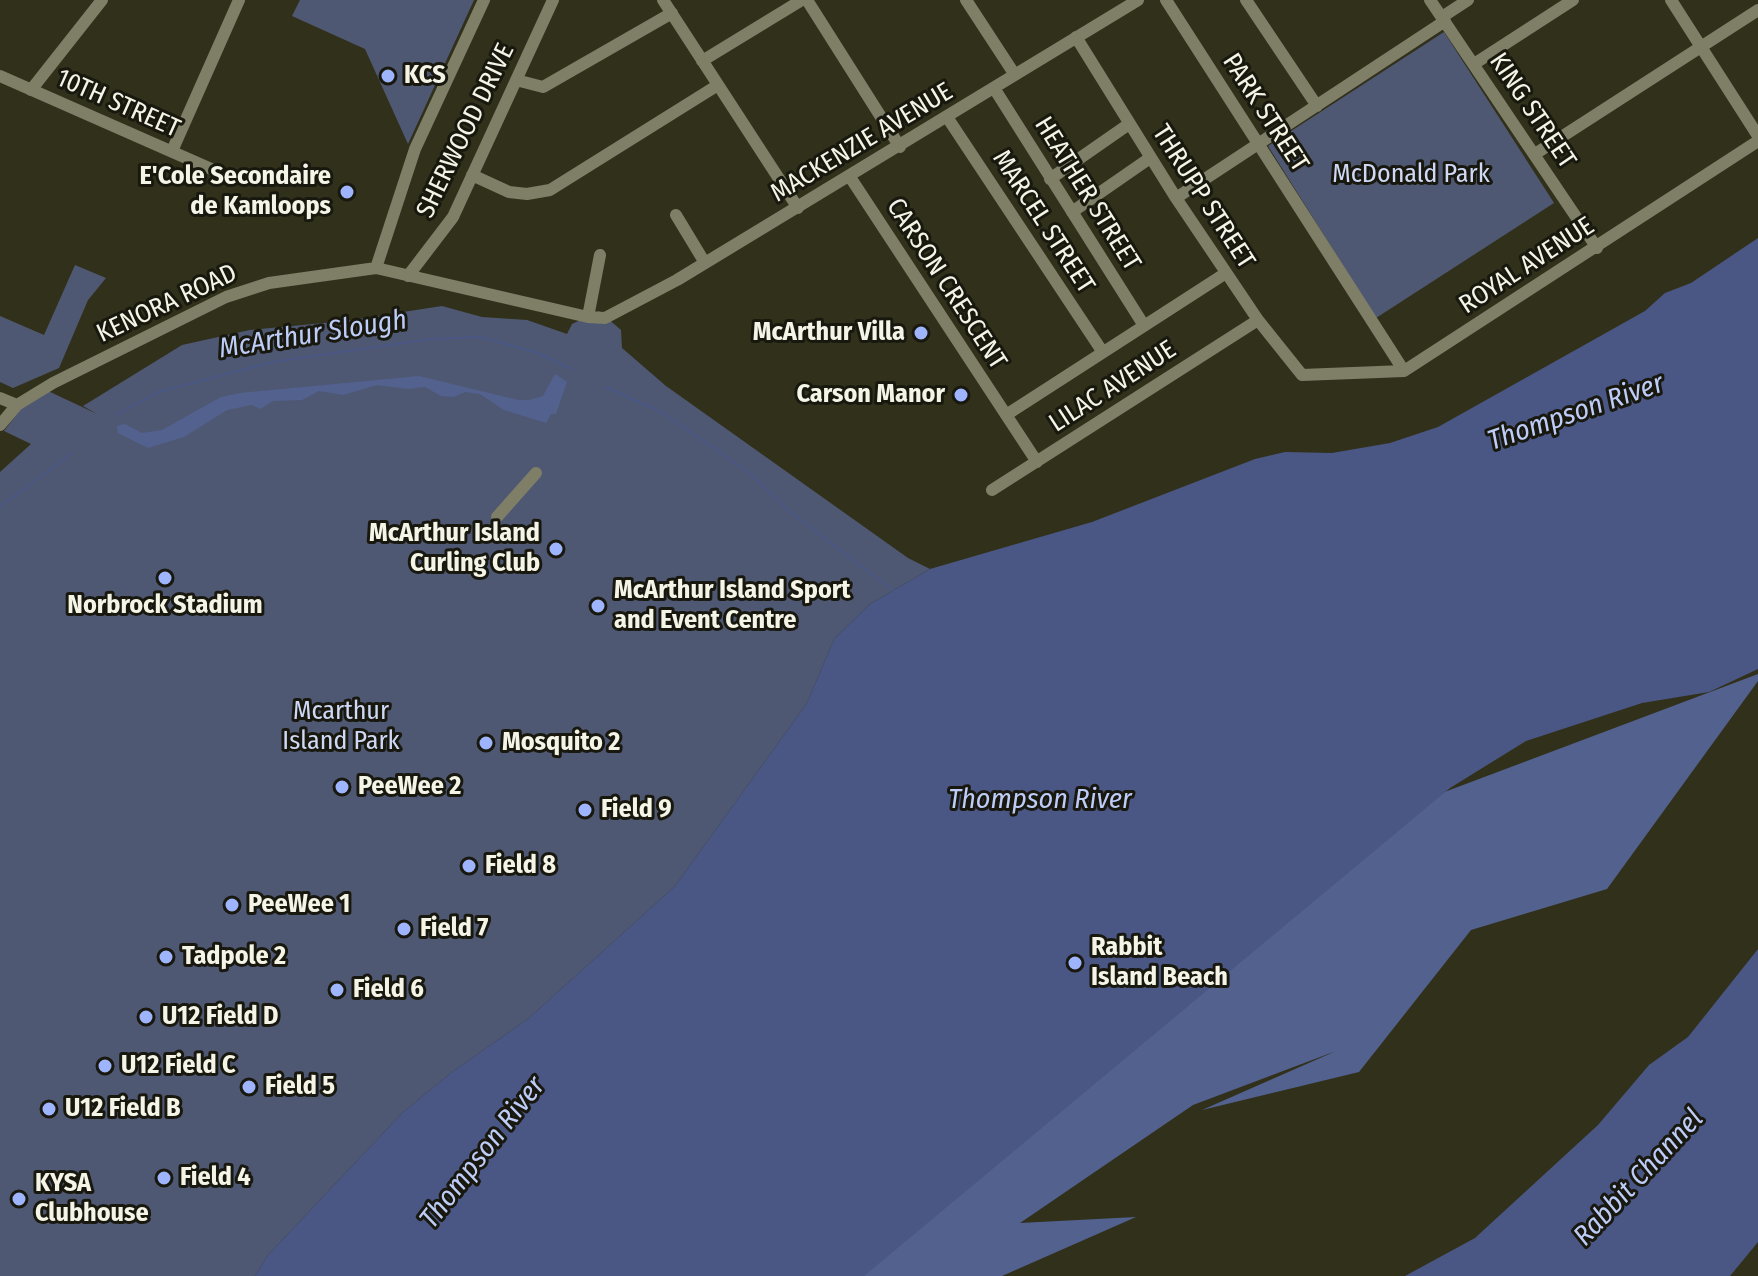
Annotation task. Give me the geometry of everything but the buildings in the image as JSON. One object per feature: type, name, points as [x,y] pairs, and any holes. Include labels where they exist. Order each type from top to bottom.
[{"type":"street","points":[[31,90],[102,0]]},
{"type":"street","points":[[172,151],[239,0]]},
{"type":"street","points":[[376,268],[415,149],[484,0]]},
{"type":"street","name":"SHERWOOD DRIVE","points":[[408,276],[453,217],[553,0]]},
{"type":"street","points":[[663,0],[798,208]]},
{"type":"street","points":[[702,61],[805,0],[900,147]]},
{"type":"street","points":[[966,0],[1015,75]]},
{"type":"street","name":"PARK STREET","points":[[1166,0],[1404,371]]},
{"type":"street","points":[[1246,0],[1317,106]]},
{"type":"street","name":"KING STREET","points":[[1430,0],[1597,248]]},
{"type":"street","points":[[1176,198],[1317,106],[1468,0]]},
{"type":"street","points":[[1474,64],[1573,0]]},
{"type":"street","points":[[1671,0],[1758,138]]},
{"type":"street","name":"MACKENZIE AVENUE","points":[[605,318],[850,177],[1134,1]]},
{"type":"street","points":[[1535,154],[1758,10]]},
{"type":"street","points":[[516,80],[543,87],[672,13]]},
{"type":"street","name":"THRUPP STREET","points":[[1076,37],[1150,158],[1226,273],[1258,320],[1302,375],[1404,371]]},
{"type":"street","name":"10TH STREET","points":[[0,76],[218,172]]},
{"type":"street","points":[[472,175],[509,192],[550,190],[718,85]]},
{"type":"street","name":"HEATHER STREET","points":[[994,88],[1143,324]]},
{"type":"street","name":"MARCEL STREET","points":[[947,117],[1102,351]]},
{"type":"street","points":[[1050,179],[1129,124]]},
{"type":"street","name":"ROYAL AVENUE","points":[[1404,371],[1597,248],[1758,138]]},
{"type":"street","points":[[1072,212],[1150,158]]},
{"type":"street","name":"CARSON CRESCENT","points":[[850,177],[1037,462]]},
{"type":"street","points":[[676,215],[705,263]]},
{"type":"street","points":[[588,317],[600,255]]},
{"type":"street","name":"KENORA ROAD","points":[[0,425],[17,405],[53,383],[226,297],[269,283],[376,268],[588,317],[605,318]]},
{"type":"street","points":[[1006,415],[1226,273]]},
{"type":"street","name":"LILAC AVENUE","points":[[992,490],[1258,320]]},
{"type":"street","points":[[0,398],[17,405]]},
{"type":"street","points":[[497,517],[536,473]]},
{"type":"green space","points":[[300,0],[474,0],[408,144],[365,49],[292,16]]},
{"type":"green space","name":"McDonald Park","points":[[1444,32],[1554,203],[1376,318],[1268,146]]},
{"type":"green space","points":[[75,265],[106,278],[88,300],[59,368],[13,388],[0,382],[0,316],[44,335]]},
{"type":"green space","name":"Mcarthur Island Park","points":[[442,306],[482,317],[527,320],[567,334],[572,324],[599,311],[621,330],[622,348],[666,386],[908,558],[930,569],[870,604],[834,639],[807,703],[675,886],[529,1018],[452,1072],[402,1113],[268,1255],[255,1276],[0,1276],[0,472],[31,444],[4,431],[27,401],[46,390],[97,414],[83,406],[182,345],[250,330],[345,321]]},
{"type":"shaded area","points":[[555,374],[567,382],[556,414],[551,414],[546,423],[504,410],[480,394],[465,392],[454,397],[441,396],[425,387],[408,389],[377,385],[343,395],[319,391],[302,400],[273,401],[260,409],[252,405],[227,410],[184,437],[148,448],[118,433],[117,426],[125,424],[142,433],[162,430],[221,397],[240,393],[419,376],[529,400],[543,396]]},
{"type":"shaded area","points":[[1758,674],[1758,681],[1607,889],[1471,930],[1359,1072],[1202,1110],[1336,1051],[1193,1105],[1020,1223],[1136,1217],[1002,1276],[833,1276],[1309,843]]},
{"type":"water","name":"Thompson River","points":[[1758,238],[1758,669],[1709,692],[1642,703],[1526,741],[1450,788],[864,1276],[255,1276],[268,1255],[402,1113],[452,1072],[529,1018],[675,886],[807,703],[834,639],[870,604],[930,569],[1092,522],[1255,459],[1285,452],[1332,453],[1390,443],[1438,427],[1645,311],[1665,293],[1691,283]]},
{"type":"water","name":"Rabbit Channel","points":[[1758,949],[1758,1242],[1730,1276],[1405,1276],[1475,1238],[1598,1125],[1649,1065],[1688,1037]]},
{"type":"waterway","name":"McArthur Slough","points":[[117,415],[158,392],[273,362],[430,339],[480,337],[535,352],[572,369]]},
{"type":"waterway","points":[[606,387],[663,413],[714,448],[753,476],[789,511],[895,592]]},
{"type":"waterway","name":"McArthur Slough","points":[[0,507],[71,454]]},
{"type":"place","name":"KCS","points":[[388,76]]},
{"type":"place","name":"E'Cole Secondaire de Kamloops","points":[[347,192]]},
{"type":"place","name":"McArthur Villa","points":[[921,333]]},
{"type":"place","name":"Carson Manor","points":[[961,395]]},
{"type":"place","name":"McArthur Island Curling Club","points":[[556,549]]},
{"type":"place","name":"Norbrock Stadium","points":[[165,578]]},
{"type":"place","name":"McArthur Island Sport and Event Centre","points":[[598,606]]},
{"type":"place","name":"Mosquito 2","points":[[486,743]]},
{"type":"place","name":"PeeWee 2","points":[[342,787]]},
{"type":"place","name":"Field 9","points":[[585,810]]},
{"type":"place","name":"Field 8","points":[[469,866]]},
{"type":"place","name":"PeeWee 1","points":[[232,905]]},
{"type":"place","name":"Field 7","points":[[404,929]]},
{"type":"place","name":"Tadpole 2","points":[[166,957]]},
{"type":"place","name":"Rabbit Island Beach","points":[[1075,963]]},
{"type":"place","name":"Field 6","points":[[337,990]]},
{"type":"place","name":"U12 Field D","points":[[146,1017]]},
{"type":"place","name":"U12 Field C","points":[[105,1066]]},
{"type":"place","name":"Field 5","points":[[249,1087]]},
{"type":"place","name":"U12 Field B","points":[[49,1109]]},
{"type":"place","name":"Field 4","points":[[164,1178]]},
{"type":"place","name":"KYSA Clubhouse","points":[[19,1199]]}]
